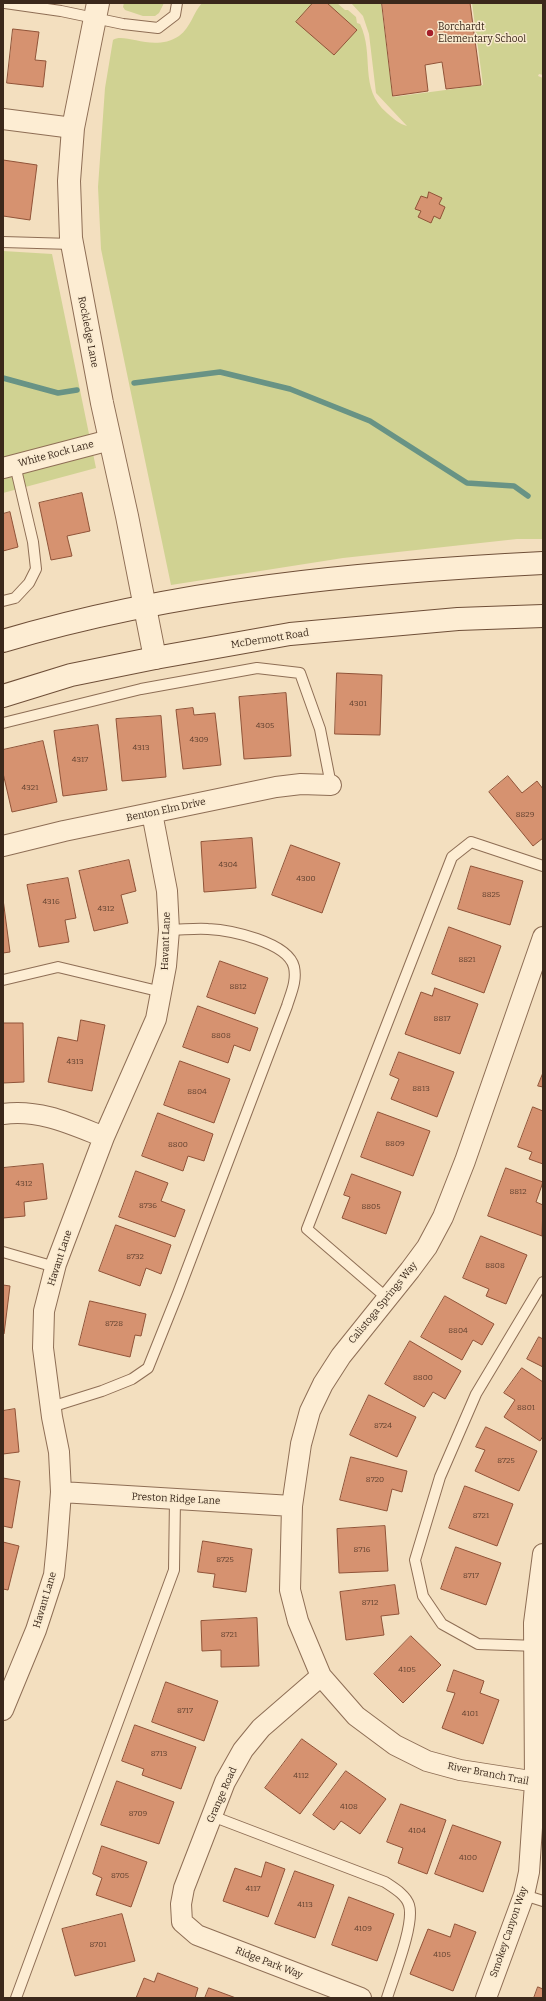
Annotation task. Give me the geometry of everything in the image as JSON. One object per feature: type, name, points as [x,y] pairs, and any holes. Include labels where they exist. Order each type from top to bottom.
[{"type":"main road","name":"Rockledge Lane","points":[[96,10],[73,128],[70,181],[72,244],[104,415],[155,658]]},
{"type":"main road","points":[[3,641],[49,628],[145,607],[276,585],[442,568],[543,563]]},
{"type":"main road","name":"McDermott Road","points":[[3,696],[71,675],[155,658],[290,634],[458,619],[543,616]]},
{"type":"street","points":[[3,119],[73,128]]},
{"type":"street","name":"White Rock Lane","points":[[9,466],[110,440]]},
{"type":"street","name":"Benton Elm Drive","points":[[3,846],[64,831],[276,786],[300,784],[331,785]]},
{"type":"street","name":"Havant Lane","points":[[3,1710],[36,1630],[54,1575],[60,1492],[59,1452],[43,1348],[44,1311],[55,1267],[104,1137],[156,1019],[162,992],[169,930],[167,891],[152,813]]},
{"type":"street","name":"Calistoga Springs Way","points":[[321,1676],[298,1621],[290,1590],[292,1506],[301,1444],[310,1411],[323,1384],[341,1356],[427,1247],[443,1217],[465,1161],[543,937]]},
{"type":"street","points":[[3,1114],[13,1113],[54,1117],[104,1137]]},
{"type":"street","name":"Preston Ridge Lane","points":[[60,1492],[292,1506]]},
{"type":"street","name":"Smokey Canyon Way","points":[[486,1998],[524,1895],[529,1872],[539,1783],[539,1646],[534,1623],[543,1554]]},
{"type":"street","name":"River Branch Trail","points":[[321,1676],[356,1716],[395,1745],[427,1761],[460,1770],[539,1783]]},
{"type":"street","name":"Grange Road","points":[[182,1922],[181,1904],[184,1888],[225,1782],[243,1750],[261,1728],[321,1676]]},
{"type":"street","name":"Ridge Park Way","points":[[182,1922],[196,1935],[361,1998]]},
{"type":"lane","points":[[5,3],[96,10],[123,24],[158,28],[175,15],[177,3]]},
{"type":"lane","points":[[3,242],[72,244]]},
{"type":"lane","points":[[3,601],[15,598],[29,583],[36,569],[33,542],[9,466]]},
{"type":"lane","points":[[3,723],[141,690],[257,668],[300,673],[320,729],[331,785]]},
{"type":"lane","points":[[387,1298],[307,1229],[452,857],[471,842],[543,866]]},
{"type":"lane","points":[[51,1407],[102,1391],[132,1379],[148,1368],[178,1294],[287,1006],[295,979],[294,965],[280,949],[256,938],[210,929],[169,930]]},
{"type":"lane","points":[[3,980],[58,967],[162,992]]},
{"type":"lane","points":[[3,1252],[55,1267]]},
{"type":"lane","points":[[539,1646],[478,1644],[442,1624],[423,1596],[415,1560],[440,1477],[476,1394],[543,1282]]},
{"type":"lane","points":[[16,1998],[174,1570],[175,1499]]},
{"type":"lane","points":[[212,1816],[385,1882],[404,1896],[409,1905],[410,1915],[407,1933],[387,1998]]},
{"type":"lane","points":[[524,1895],[543,1901]]},
{"type":"green space","points":[[124,3],[164,3],[159,13],[155,16],[143,16],[125,10],[123,7]]},
{"type":"green space","points":[[202,3],[337,3],[356,17],[357,23],[360,24],[366,47],[370,82],[378,103],[394,119],[407,126],[376,93],[369,34],[363,16],[351,3],[381,3],[393,97],[483,85],[472,3],[543,3],[543,75],[539,74],[538,76],[543,78],[543,539],[517,539],[343,558],[171,585],[101,249],[98,187],[105,88],[113,40],[125,38],[150,43],[169,41],[179,36],[183,32]]},
{"type":"green space","points":[[3,251],[52,254],[96,468],[3,493]]},
{"type":"building","points":[[313,3],[327,3],[357,30],[334,55],[296,22]]},
{"type":"building","name":"Borchardt Elementary School","points":[[382,3],[470,3],[481,85],[446,89],[442,62],[425,65],[428,91],[393,96]]},
{"type":"building","points":[[13,29],[39,32],[35,60],[46,61],[43,87],[7,83]]},
{"type":"building","points":[[3,160],[37,165],[30,220],[3,216]]},
{"type":"building","points":[[429,192],[442,198],[439,204],[445,207],[440,219],[434,216],[431,223],[418,217],[421,211],[415,209],[421,196],[427,198]]},
{"type":"building","points":[[82,493],[90,531],[67,536],[72,556],[51,560],[39,503]]},
{"type":"building","points":[[10,512],[18,547],[3,551],[3,514]]},
{"type":"building","points":[[337,673],[382,675],[380,735],[335,734]]},
{"type":"building","points":[[286,693],[291,756],[244,759],[239,697]]},
{"type":"building","points":[[193,708],[194,715],[215,713],[221,765],[183,769],[176,710]]},
{"type":"building","points":[[161,716],[166,777],[122,781],[116,719]]},
{"type":"building","points":[[98,725],[107,790],[63,796],[54,731]]},
{"type":"building","points":[[43,741],[57,802],[12,812],[3,773],[3,750]]},
{"type":"building","points":[[508,776],[522,793],[537,781],[543,789],[543,838],[533,846],[489,792]]},
{"type":"building","points":[[252,838],[256,888],[204,892],[201,842]]},
{"type":"building","points":[[291,845],[340,863],[322,913],[272,895]]},
{"type":"building","points":[[129,860],[136,891],[121,895],[128,923],[94,931],[79,871]]},
{"type":"building","points":[[471,866],[523,881],[510,925],[458,909]]},
{"type":"building","points":[[68,878],[76,918],[65,920],[69,942],[39,947],[27,885]]},
{"type":"building","points":[[3,899],[10,952],[3,953]]},
{"type":"building","points":[[449,927],[501,946],[484,993],[432,974]]},
{"type":"building","points":[[220,961],[268,978],[255,1014],[207,997]]},
{"type":"building","points":[[435,988],[478,1004],[460,1054],[405,1034],[421,992],[432,996]]},
{"type":"building","points":[[198,1006],[258,1028],[250,1051],[234,1045],[228,1063],[183,1047]]},
{"type":"building","points":[[81,1020],[105,1025],[92,1091],[48,1082],[58,1037],[77,1041]]},
{"type":"building","points":[[3,1023],[23,1023],[24,1082],[3,1083]]},
{"type":"building","points":[[399,1052],[454,1072],[437,1117],[391,1099],[399,1079],[390,1075]]},
{"type":"building","points":[[180,1061],[230,1079],[214,1123],[164,1105]]},
{"type":"building","points":[[543,1073],[543,1087],[538,1086]]},
{"type":"building","points":[[533,1107],[543,1111],[543,1164],[529,1159],[532,1152],[518,1147]]},
{"type":"building","points":[[378,1112],[430,1131],[413,1176],[361,1157]]},
{"type":"building","points":[[158,1113],[213,1134],[204,1161],[188,1156],[183,1171],[142,1156]]},
{"type":"building","points":[[43,1164],[47,1199],[24,1202],[25,1216],[3,1218],[3,1168]]},
{"type":"building","points":[[506,1168],[543,1182],[536,1202],[543,1205],[542,1236],[488,1216]]},
{"type":"building","points":[[136,1171],[168,1183],[161,1201],[185,1210],[175,1237],[119,1217]]},
{"type":"building","points":[[352,1174],[401,1192],[386,1234],[342,1218],[350,1197],[344,1195]]},
{"type":"building","points":[[116,1225],[171,1245],[161,1274],[146,1268],[140,1286],[99,1271]]},
{"type":"building","points":[[481,1236],[527,1255],[506,1304],[486,1296],[489,1289],[463,1278]]},
{"type":"building","points":[[3,1285],[10,1286],[4,1334],[3,1334]]},
{"type":"building","points":[[445,1296],[494,1324],[482,1345],[473,1340],[462,1360],[421,1337]]},
{"type":"building","points":[[90,1301],[146,1314],[141,1336],[135,1335],[130,1357],[79,1345]]},
{"type":"building","points":[[539,1337],[543,1339],[543,1367],[527,1359]]},
{"type":"building","points":[[410,1341],[461,1371],[445,1399],[433,1392],[424,1407],[385,1384]]},
{"type":"building","points":[[522,1368],[543,1382],[543,1436],[540,1441],[504,1417],[515,1400],[504,1393]]},
{"type":"building","points":[[369,1395],[416,1417],[397,1457],[350,1435]]},
{"type":"building","points":[[15,1409],[19,1452],[3,1454],[3,1411]]},
{"type":"building","points":[[486,1427],[537,1451],[519,1491],[475,1471],[485,1450],[476,1447]]},
{"type":"building","points":[[351,1457],[407,1471],[402,1492],[392,1489],[387,1511],[340,1500]]},
{"type":"building","points":[[3,1478],[20,1481],[12,1528],[3,1526]]},
{"type":"building","points":[[465,1486],[513,1504],[497,1546],[449,1528]]},
{"type":"building","points":[[385,1526],[388,1571],[339,1573],[337,1529]]},
{"type":"building","points":[[203,1541],[252,1549],[246,1592],[213,1587],[215,1574],[198,1572]]},
{"type":"building","points":[[3,1542],[19,1546],[8,1590],[3,1589]]},
{"type":"building","points":[[456,1547],[501,1563],[486,1605],[441,1589]]},
{"type":"building","points":[[395,1585],[399,1614],[381,1616],[384,1635],[346,1640],[340,1592]]},
{"type":"building","points":[[257,1618],[259,1666],[221,1667],[221,1650],[202,1651],[201,1621]]},
{"type":"building","points":[[411,1636],[441,1665],[403,1703],[374,1674]]},
{"type":"building","points":[[454,1670],[484,1681],[480,1693],[499,1700],[483,1744],[442,1728],[455,1693],[447,1691]]},
{"type":"building","points":[[166,1682],[218,1701],[204,1741],[152,1722]]},
{"type":"building","points":[[135,1725],[196,1747],[181,1789],[142,1775],[144,1769],[122,1761]]},
{"type":"building","points":[[302,1739],[337,1764],[300,1814],[265,1788]]},
{"type":"building","points":[[346,1771],[386,1799],[360,1834],[341,1821],[334,1830],[313,1815]]},
{"type":"building","points":[[117,1781],[174,1802],[159,1844],[101,1825]]},
{"type":"building","points":[[401,1804],[446,1820],[427,1874],[398,1863],[403,1848],[387,1842]]},
{"type":"building","points":[[453,1825],[501,1842],[483,1892],[435,1874]]},
{"type":"building","points":[[102,1846],[147,1862],[131,1907],[96,1895],[102,1878],[93,1874]]},
{"type":"building","points":[[266,1862],[285,1869],[268,1917],[223,1901],[235,1868],[261,1877]]},
{"type":"building","points":[[295,1871],[334,1885],[315,1938],[275,1924]]},
{"type":"building","points":[[349,1897],[394,1914],[377,1961],[332,1945]]},
{"type":"building","points":[[122,1914],[135,1961],[75,1976],[62,1929]]},
{"type":"building","points":[[455,1924],[476,1932],[453,1991],[410,1974],[428,1929],[450,1937]]},
{"type":"building","points":[[158,1973],[198,1988],[195,1998],[136,1998],[144,1978],[154,1982]]},
{"type":"building","points":[[538,1987],[543,1989],[543,1998],[534,1998]]},
{"type":"building","points":[[209,1988],[236,1998],[205,1998]]},
{"type":"waterway","points":[[134,383],[220,372],[290,389],[370,421],[467,483],[514,486],[528,496]]},
{"type":"waterway","points":[[3,378],[58,393],[77,390]]},
{"type":"place","name":"Borchardt Elementary School","points":[[430,33]]}]
